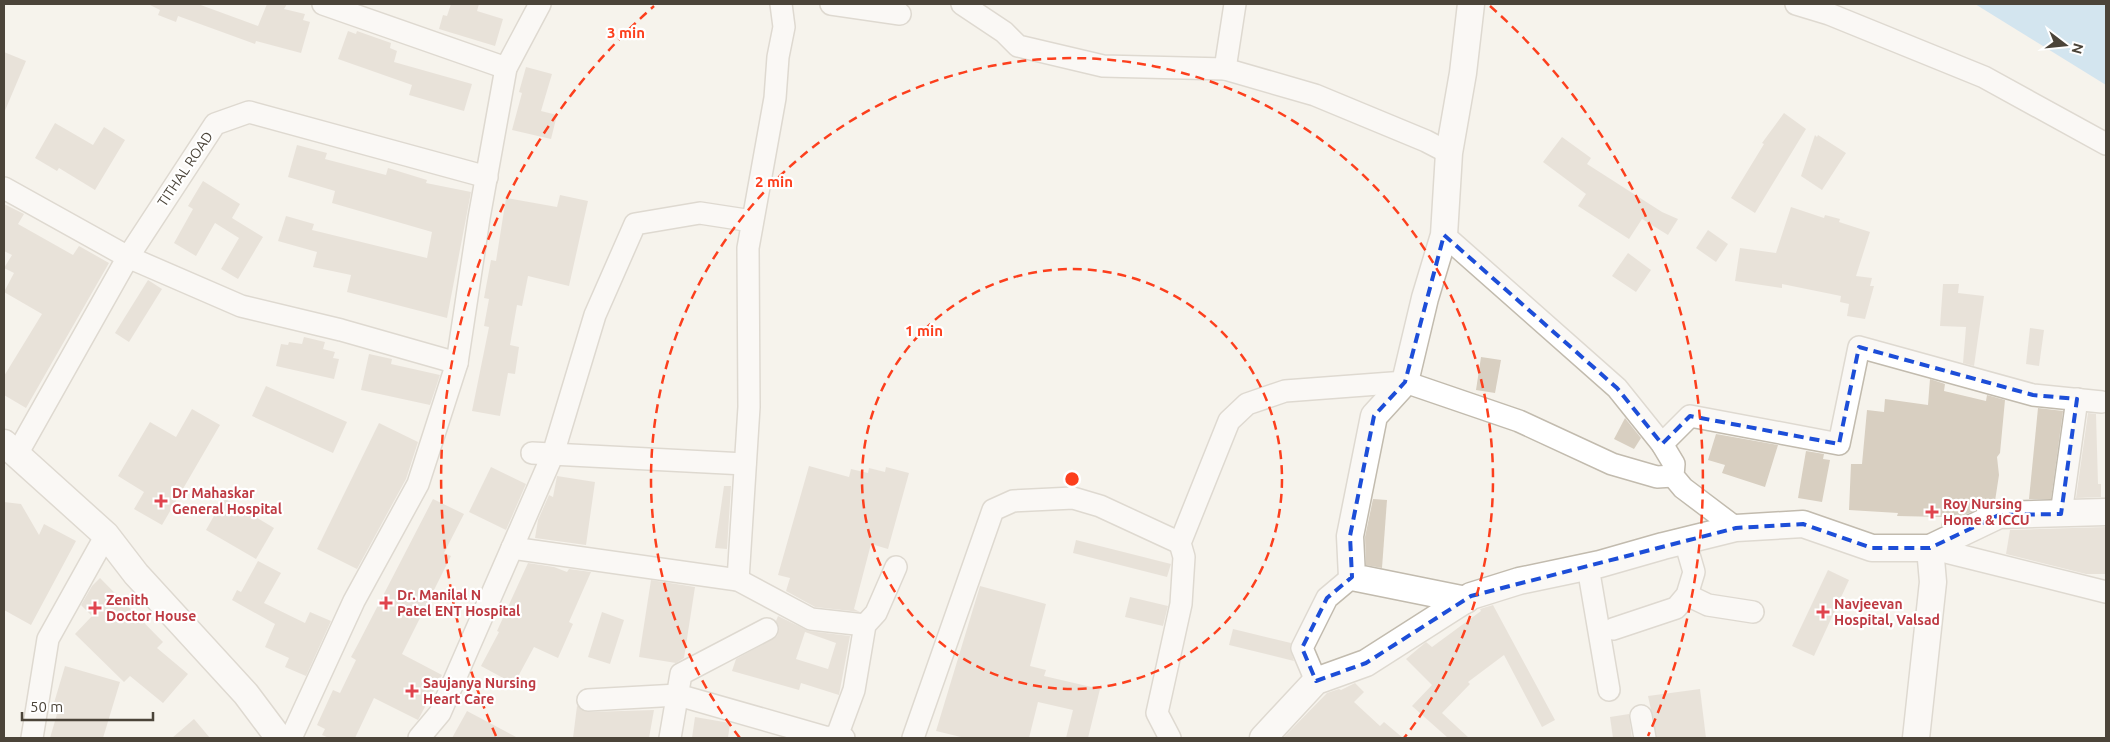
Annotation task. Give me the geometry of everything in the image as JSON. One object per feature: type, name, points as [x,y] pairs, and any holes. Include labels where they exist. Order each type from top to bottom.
[{"type":"street","points":[[323,4],[506,68]]},
{"type":"street","points":[[291,738],[354,601],[418,484],[457,363],[506,68],[540,4]]},
{"type":"street","points":[[738,580],[748,407],[748,248],[775,98],[778,56],[784,27],[781,4]]},
{"type":"street","points":[[831,4],[900,14]]},
{"type":"street","points":[[962,4],[1004,32],[1018,46],[1102,66],[1225,69],[1315,95],[1426,141],[1450,154]]},
{"type":"street","points":[[1225,69],[1235,4]]},
{"type":"street","points":[[1352,577],[1350,536],[1374,416],[1405,382],[1425,298],[1444,235],[1450,154],[1463,73],[1471,4]]},
{"type":"street","points":[[1796,4],[1820,7],[1984,77],[2106,144]]},
{"type":"street","name":"TITHAL ROAD","points":[[10,449],[128,257],[215,124],[248,112],[487,176]]},
{"type":"street","points":[[4,188],[128,257],[241,306],[341,330],[457,363]]},
{"type":"street","points":[[418,738],[440,713],[512,548],[543,453],[595,314],[635,224],[700,213],[752,221]]},
{"type":"street","points":[[1444,235],[1617,388],[1662,444],[1674,464],[1673,476],[1683,488],[1736,528]]},
{"type":"street","points":[[1662,444],[1690,416],[1839,444],[1859,347],[2033,395],[2077,399],[2105,395]]},
{"type":"street","points":[[1170,738],[1157,713],[1181,604],[1184,557],[1180,543],[1229,420],[1247,404],[1285,391],[1405,382],[1519,421],[1612,464],[1657,477],[1673,476]]},
{"type":"street","points":[[2061,514],[2077,399]]},
{"type":"street","points":[[10,449],[106,535],[136,574],[246,694],[279,738]]},
{"type":"street","points":[[543,453],[745,464]]},
{"type":"street","points":[[912,738],[993,510],[1013,501],[1073,498],[1100,506],[1180,543]]},
{"type":"street","points":[[1930,548],[1999,515],[2106,512]]},
{"type":"street","points":[[1262,738],[1316,681],[1366,663],[1471,596],[1519,581],[1588,567],[1736,528],[1803,524],[1872,548],[1930,548],[2106,592]]},
{"type":"street","points":[[32,738],[48,640],[106,535]]},
{"type":"street","points":[[1613,629],[1676,608],[1688,595],[1694,572],[1685,541]]},
{"type":"street","points":[[512,548],[738,580],[811,619],[865,625]]},
{"type":"street","points":[[1916,738],[1933,582],[1930,548]]},
{"type":"street","points":[[588,700],[678,695],[825,737],[841,737],[854,690],[865,625],[876,613],[896,567]]},
{"type":"street","points":[[1588,567],[1610,690]]},
{"type":"street","points":[[1352,577],[1466,600]]},
{"type":"street","points":[[1316,681],[1302,648],[1327,598],[1352,577]]},
{"type":"street","points":[[1688,595],[1708,605],[1753,612]]},
{"type":"street","points":[[670,738],[681,674],[767,629]]},
{"type":"street","points":[[1641,716],[1645,738]]},
{"type":"highlighted area","points":[[1444,235],[1617,388],[1662,444],[1690,416],[1839,444],[1859,347],[2033,395],[2077,399],[2061,514],[1999,515],[1930,548],[1872,548],[1803,524],[1736,528],[1471,596],[1366,663],[1316,681],[1302,648],[1327,598],[1352,577],[1350,536],[1374,416],[1405,382]]},
{"type":"water","points":[[1975,4],[2106,4],[2106,85]]},
{"type":"building","points":[[148,4],[198,4],[258,26],[267,4],[287,4],[284,9],[305,14],[303,20],[310,22],[301,53],[256,41],[255,44],[178,16],[176,22],[158,15],[160,10]]},
{"type":"building","points":[[451,4],[479,4],[477,11],[503,19],[495,46],[439,29],[443,15],[447,16]]},
{"type":"building","points":[[348,31],[356,34],[357,31],[391,43],[390,48],[397,51],[394,62],[472,84],[464,111],[409,95],[412,85],[338,59]]},
{"type":"building","points":[[4,52],[26,61],[4,113]]},
{"type":"building","points":[[526,67],[552,74],[541,111],[557,115],[551,139],[512,130],[522,93],[519,92]]},
{"type":"building","points":[[1784,113],[1806,129],[1755,213],[1731,198],[1764,144],[1762,143]]},
{"type":"building","points":[[55,123],[93,145],[104,127],[125,140],[95,190],[59,168],[57,171],[35,158]]},
{"type":"building","points":[[1815,135],[1817,137],[1818,135],[1846,153],[1822,190],[1801,176]]},
{"type":"building","points":[[1562,137],[1591,158],[1587,164],[1662,212],[1678,219],[1668,235],[1642,219],[1629,239],[1578,206],[1586,194],[1543,162]]},
{"type":"building","points":[[297,145],[327,153],[325,159],[386,175],[388,168],[427,180],[426,183],[471,192],[447,318],[347,292],[351,275],[313,267],[317,252],[278,241],[286,216],[314,224],[312,230],[427,258],[432,232],[332,203],[335,191],[288,177]]},
{"type":"building","points":[[203,181],[240,204],[232,218],[263,237],[238,279],[221,269],[239,238],[215,223],[196,256],[174,243],[193,209],[188,206]]},
{"type":"building","points":[[560,195],[588,201],[569,286],[528,276],[522,306],[517,305],[510,345],[519,347],[515,374],[508,373],[500,416],[472,411],[489,327],[484,326],[489,299],[484,298],[491,260],[496,261],[506,198],[557,207]]},
{"type":"building","points":[[4,204],[24,214],[18,224],[73,255],[79,246],[109,263],[26,408],[4,395],[4,376],[42,314],[4,292],[14,273],[4,268],[12,255],[4,251]]},
{"type":"building","points":[[1791,207],[1824,218],[1825,215],[1840,219],[1839,222],[1870,232],[1856,276],[1872,278],[1870,286],[1874,286],[1865,319],[1847,316],[1849,304],[1840,302],[1841,296],[1782,284],[1782,288],[1735,281],[1740,248],[1776,253]]},
{"type":"building","points":[[1708,230],[1728,244],[1716,262],[1696,248]]},
{"type":"building","points":[[1628,253],[1651,270],[1636,292],[1612,276]]},
{"type":"building","points":[[148,280],[162,289],[129,342],[115,333]]},
{"type":"building","points":[[1943,284],[1959,284],[1958,293],[1984,296],[1974,366],[1963,363],[1966,327],[1940,326]]},
{"type":"building","points":[[2030,328],[2044,330],[2039,366],[2026,364]]},
{"type":"building","points":[[304,337],[325,342],[323,349],[335,352],[333,358],[339,359],[334,379],[276,366],[281,344],[288,345],[289,342],[302,344]]},
{"type":"building","points":[[369,354],[392,359],[391,364],[440,375],[430,405],[361,390]]},
{"type":"building","points":[[1481,357],[1501,360],[1495,393],[1476,390]]},
{"type":"building","points":[[1930,379],[1945,384],[1944,391],[1986,401],[1987,395],[2005,400],[2000,453],[1997,457],[1999,475],[1995,501],[1941,526],[1943,517],[1897,516],[1898,513],[1849,510],[1851,464],[1862,464],[1867,410],[1884,412],[1885,399],[1928,405]]},
{"type":"building","points":[[266,386],[347,422],[333,453],[252,416]]},
{"type":"building","points":[[2038,408],[2063,411],[2051,499],[2029,499]]},
{"type":"building","points":[[192,409],[220,425],[162,525],[134,509],[144,492],[118,476],[150,422],[176,437]]},
{"type":"building","points":[[2088,413],[2096,414],[2098,484],[2101,484],[2101,497],[2076,498]]},
{"type":"building","points":[[1625,418],[1641,438],[1634,449],[1614,439]]},
{"type":"building","points":[[379,423],[418,442],[406,479],[357,569],[317,549]]},
{"type":"building","points":[[1716,434],[1778,445],[1765,487],[1722,473],[1725,465],[1708,460]]},
{"type":"building","points":[[1806,451],[1824,454],[1823,459],[1830,460],[1822,502],[1798,498]]},
{"type":"building","points":[[809,466],[849,477],[851,469],[868,473],[869,468],[885,472],[886,467],[909,473],[888,549],[871,544],[854,609],[860,612],[815,607],[786,591],[790,578],[778,575]]},
{"type":"building","points":[[491,467],[526,484],[506,530],[469,512]]},
{"type":"building","points":[[557,476],[595,482],[586,545],[535,538],[538,520],[549,495],[553,497]]},
{"type":"building","points":[[724,486],[731,486],[727,549],[715,548]]},
{"type":"building","points":[[224,498],[274,528],[256,559],[206,530]]},
{"type":"building","points":[[433,499],[464,514],[444,553],[451,556],[402,654],[442,675],[418,720],[374,698],[355,738],[329,738],[322,735],[325,729],[317,725],[333,690],[340,693],[356,660],[351,657]]},
{"type":"building","points":[[1373,499],[1387,500],[1382,568],[1366,565],[1365,537]]},
{"type":"building","points":[[4,502],[21,504],[39,535],[44,524],[76,541],[31,625],[4,610]]},
{"type":"building","points":[[2106,527],[2106,574],[2086,574],[2006,554],[2010,530]]},
{"type":"building","points":[[1076,540],[1171,564],[1167,577],[1073,553]]},
{"type":"building","points":[[258,561],[281,573],[264,603],[305,623],[310,612],[331,621],[306,676],[285,667],[289,658],[265,647],[275,624],[232,600],[237,590],[241,592]]},
{"type":"building","points":[[528,563],[554,567],[567,572],[569,569],[591,572],[569,622],[573,624],[558,658],[534,647],[514,684],[481,666],[499,632],[497,631]]},
{"type":"building","points":[[1828,570],[1849,580],[1814,656],[1792,646]]},
{"type":"building","points":[[100,578],[163,642],[157,648],[188,674],[163,703],[130,676],[124,682],[75,634],[92,616],[81,605],[92,586]]},
{"type":"building","points":[[651,580],[695,587],[684,658],[676,663],[639,657]]},
{"type":"building","points":[[980,586],[1046,604],[1030,666],[1046,670],[1044,676],[1100,689],[1088,738],[1066,738],[1073,710],[1038,702],[1029,738],[965,738],[936,731]]},
{"type":"building","points":[[1130,597],[1168,606],[1163,626],[1125,617]]},
{"type":"building","points":[[1493,605],[1555,720],[1542,727],[1504,655],[1468,682],[1470,684],[1442,713],[1469,738],[1448,738],[1412,706],[1432,685],[1406,659],[1426,642],[1432,647],[1481,611],[1480,609]]},
{"type":"building","points":[[602,612],[624,620],[610,664],[588,657]]},
{"type":"building","points":[[778,616],[809,631],[850,636],[839,695],[801,683],[799,690],[732,671],[736,659],[777,636],[779,629],[776,621]],"holes":[[[805,632],[836,643],[828,669],[796,659]]]},
{"type":"building","points":[[1233,629],[1291,643],[1290,648],[1294,661],[1229,645]]},
{"type":"building","points":[[65,666],[120,682],[103,738],[50,738],[57,714],[51,713]]},
{"type":"building","points":[[1355,683],[1364,692],[1354,702],[1380,726],[1384,722],[1403,738],[1283,738],[1327,693],[1341,690]]},
{"type":"building","points":[[1700,689],[1706,738],[1657,738],[1648,696]]},
{"type":"building","points":[[577,706],[589,712],[654,710],[649,738],[573,738]]},
{"type":"building","points":[[467,711],[518,738],[452,738]]},
{"type":"building","points":[[1629,714],[1632,738],[1613,738],[1610,717]]},
{"type":"building","points":[[695,717],[730,723],[728,738],[692,738]]},
{"type":"building","points":[[194,719],[210,738],[172,738]]},
{"type":"place","name":"Dr Mahaskar General Hospital","points":[[161,501]]},
{"type":"place","name":"Roy Nursing Home & ICCU","points":[[1932,512]]},
{"type":"place","name":"Dr. Manilal N Patel ENT Hospital","points":[[386,603]]},
{"type":"place","name":"Zenith Doctor House","points":[[95,608]]},
{"type":"place","name":"Navjeevan Hospital, Valsad","points":[[1823,612]]},
{"type":"place","name":"Saujanya Nursing Heart Care","points":[[412,691]]}]
